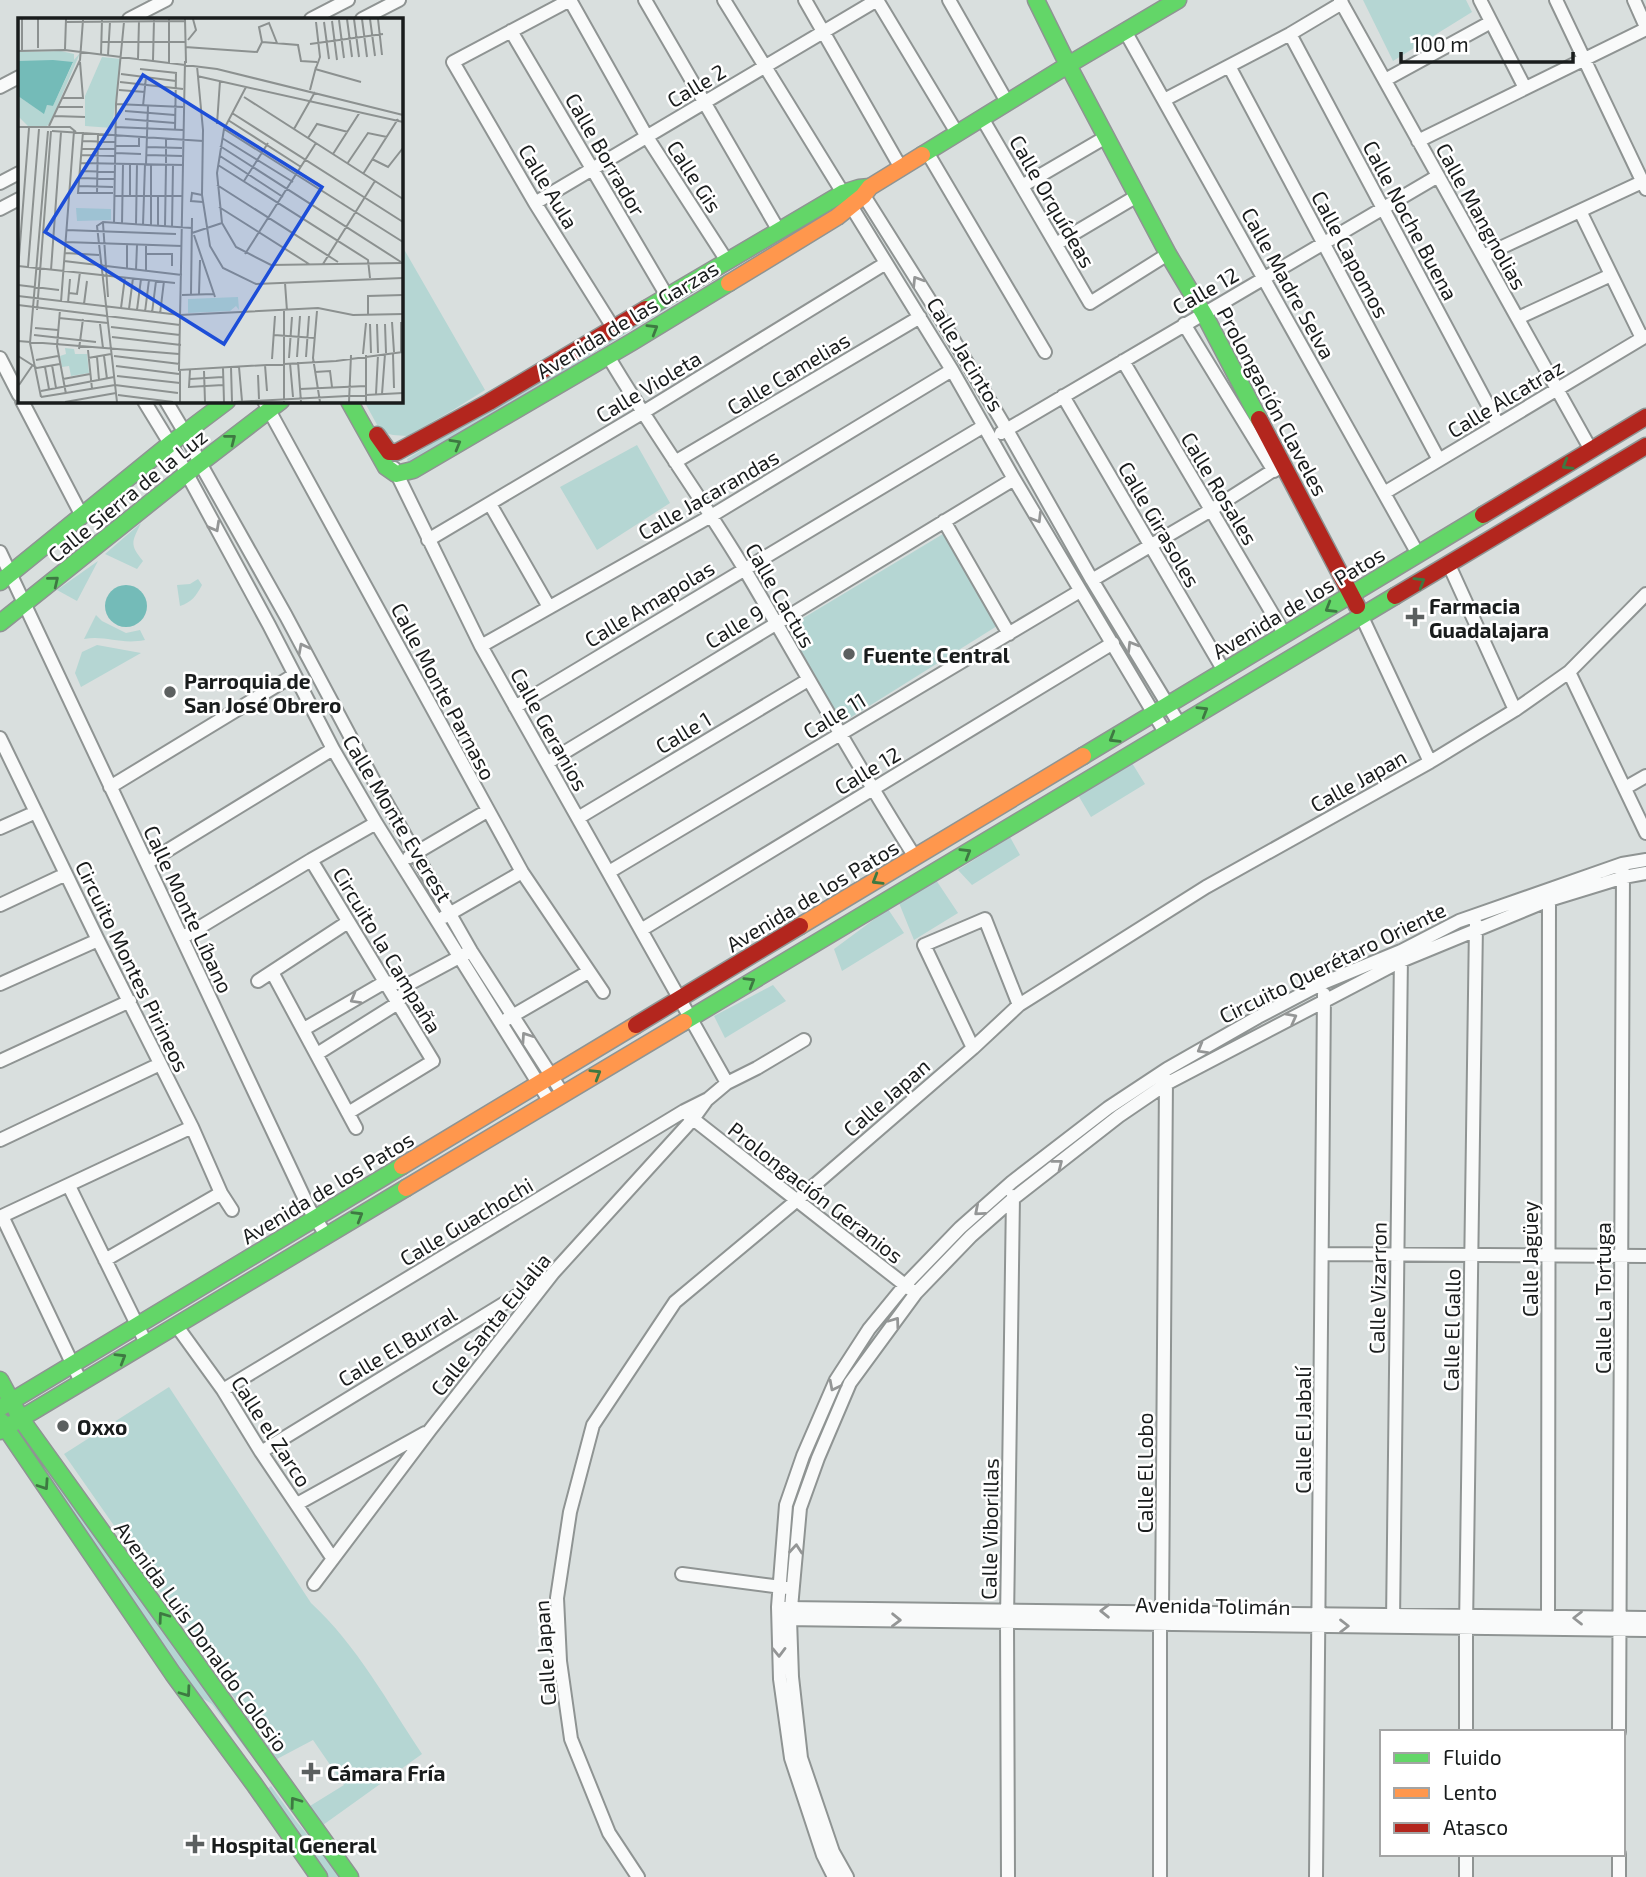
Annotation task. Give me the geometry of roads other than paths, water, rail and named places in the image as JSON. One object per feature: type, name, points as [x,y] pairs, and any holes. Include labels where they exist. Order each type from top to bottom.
[{"type":"street","points":[[131,18],[166,0]]},
{"type":"street","points":[[313,18],[348,0]]},
{"type":"street","points":[[364,18],[399,0]]},
{"type":"street","points":[[511,31],[570,0]]},
{"type":"street","name":"Calle Gis","points":[[570,0],[647,137],[727,261]]},
{"type":"street","points":[[645,0],[779,231]]},
{"type":"street","name":"Calle Jacintos","points":[[724,0],[764,67],[857,194],[934,307],[1092,580],[1168,705],[1173,730]]},
{"type":"street","points":[[804,0],[901,168]]},
{"type":"street","points":[[877,0],[957,133]]},
{"type":"street","name":"Calle 2","points":[[536,203],[877,0]]},
{"type":"street","points":[[949,0],[1007,102]]},
{"type":"street","name":"Prolongación Claveles","points":[[1036,0],[1137,196],[1203,314],[1278,468],[1352,595],[1430,762]]},
{"type":"street","name":"Avenida de las Garzas","points":[[390,452],[397,452],[489,402],[779,231],[857,194],[1178,0]]},
{"type":"street","points":[[1480,0],[1525,88]]},
{"type":"street","points":[[1483,256],[1580,211],[1644,186],[1556,0]]},
{"type":"street","points":[[1418,141],[1646,28],[1634,0]]},
{"type":"street","points":[[1164,100],[1290,34],[1341,2]]},
{"type":"street","name":"Calle Mangnolias","points":[[1341,2],[1591,450]]},
{"type":"street","points":[[1385,80],[1491,22]]},
{"type":"street","name":"Calle Aula","points":[[511,31],[453,62],[614,328]]},
{"type":"street","name":"Calle Borrador","points":[[511,31],[667,296]]},
{"type":"street","name":"Calle Madre Selva","points":[[1125,31],[1418,554]]},
{"type":"street","name":"Calle Noche Buena","points":[[1290,34],[1499,424]]},
{"type":"street","name":"Calle Capomos","points":[[1229,66],[1438,460]]},
{"type":"street","points":[[0,87],[18,78]]},
{"type":"street","name":"Calle Orquídeas","points":[[982,118],[1090,303],[1168,254]]},
{"type":"street","points":[[1022,186],[1106,137]]},
{"type":"street","points":[[927,152],[1045,352]]},
{"type":"street","name":"Calle 12","points":[[992,438],[1438,176]]},
{"type":"street","name":"Calle Jacintos","points":[[857,194],[886,263],[952,370],[1153,714],[1173,730]]},
{"type":"street","name":"Avenida de las Garzas","points":[[396,474],[412,470],[608,356],[837,217],[857,194]]},
{"type":"street","points":[[1056,244],[1137,196]]},
{"type":"street","points":[[0,209],[18,200]]},
{"type":"street","points":[[1580,211],[1644,337]]},
{"type":"street","name":"Calle Violeta","points":[[428,540],[886,263]]},
{"type":"street","points":[[1518,318],[1611,275]]},
{"type":"street","name":"Calle Camelias","points":[[675,462],[920,317]]},
{"type":"street","points":[[1092,580],[1278,468],[1184,324]]},
{"type":"street","name":"Calle Alcatraz","points":[[1384,493],[1644,337]]},
{"type":"street","name":"Calle Cactus","points":[[608,356],[744,569],[872,790],[915,858]]},
{"type":"street","points":[[0,358],[18,393]]},
{"type":"street","name":"Calle Rosales","points":[[1123,361],[1285,635]]},
{"type":"street","name":"Calle Jacarandas","points":[[481,646],[711,516],[952,370]]},
{"type":"street","name":"Calle Girasoles","points":[[1063,396],[1224,671]]},
{"type":"street","points":[[23,402],[82,516]]},
{"type":"street","name":"Calle Monte Everest","points":[[145,402],[172,447],[357,791],[438,921],[465,954],[557,1098]]},
{"type":"street","name":"Calle Monte Everest","points":[[167,402],[450,914],[465,954]]},
{"type":"street","name":"Calle Sierra de la Luz","points":[[8,579],[82,516],[187,437],[227,402]]},
{"type":"street","points":[[350,402],[386,467],[396,474]]},
{"type":"street","points":[[360,402],[381,442],[390,452]]},
{"type":"street","points":[[489,402],[499,419]]},
{"type":"street","name":"Calle Sierra de la Luz","points":[[0,623],[184,471],[270,404]]},
{"type":"street","name":"Calle Monte Parnaso","points":[[270,404],[522,873],[603,992]]},
{"type":"street","name":"Avenida de los Patos","points":[[5,1405],[1646,417]]},
{"type":"street","name":"Calle Amapolas","points":[[515,707],[984,426]]},
{"type":"street","name":"Avenida de los Patos","points":[[2,1426],[21,1419],[1646,446]]},
{"type":"street","name":"Calle Geranios","points":[[390,452],[396,474],[481,646],[691,1017]]},
{"type":"street","name":"Calle 9","points":[[547,763],[1014,479]]},
{"type":"street","points":[[489,504],[549,607]]},
{"type":"street","points":[[944,522],[1009,634]]},
{"type":"street","points":[[1464,527],[1477,547]]},
{"type":"street","points":[[0,552],[8,579]]},
{"type":"street","points":[[1449,565],[1515,710]]},
{"type":"street","name":"Calle Monte Líbano","points":[[8,579],[24,601],[310,1210],[326,1235]]},
{"type":"street","name":"Calle 11","points":[[608,872],[1080,591]]},
{"type":"street","name":"Calle Japan","points":[[638,1877],[609,1833],[572,1739],[559,1661],[557,1598],[570,1512],[593,1425],[675,1302],[973,1048],[1019,1004],[1206,887],[1430,762],[1515,710],[1569,672],[1646,594]]},
{"type":"street","points":[[269,625],[286,616]]},
{"type":"street","name":"Calle 12","points":[[641,930],[1112,643]]},
{"type":"street","points":[[1569,672],[1646,833]]},
{"type":"street","points":[[110,786],[294,675]]},
{"type":"street","name":"Calle 1","points":[[578,818],[808,680]]},
{"type":"street","name":"Circuito Montes Pirineos","points":[[0,738],[232,1210]]},
{"type":"street","points":[[147,863],[333,749]]},
{"type":"street","points":[[1625,788],[1646,776]]},
{"type":"street","points":[[357,791],[374,781]]},
{"type":"street","points":[[400,861],[487,811]]},
{"type":"street","points":[[0,828],[36,812]]},
{"type":"street","points":[[182,938],[376,823]]},
{"type":"street","name":"Circuito la Campaña","points":[[311,860],[433,1061],[348,1113]]},
{"type":"street","name":"Circuito Querétaro Oriente","points":[[787,1588],[786,1505],[812,1433],[836,1380],[869,1329],[905,1285],[960,1228],[1012,1182],[1108,1108],[1167,1069],[1324,983],[1401,956],[1475,922],[1646,860]]},
{"type":"street","name":"Circuito Querétaro Oriente","points":[[1623,870],[1646,873]]},
{"type":"street","name":"Calle La Tortuga","points":[[1619,1730],[1623,870]]},
{"type":"street","points":[[438,921],[522,873]]},
{"type":"street","points":[[0,905],[66,874]]},
{"type":"street","name":"Calle Jagüey","points":[[1548,1623],[1549,894]]},
{"type":"street","points":[[973,1048],[924,945],[985,919],[1019,1004]]},
{"type":"street","points":[[258,981],[348,922]]},
{"type":"street","name":"Calle El Gallo","points":[[1466,1730],[1475,922]]},
{"type":"street","points":[[0,984],[98,940]]},
{"type":"street","points":[[317,1054],[398,1003],[409,984],[465,954]]},
{"type":"street","name":"Circuito Querétaro Oriente","points":[[834,1877],[828,1854],[791,1758],[788,1690],[780,1679],[787,1588],[800,1508],[850,1383],[916,1293],[971,1236],[1014,1198],[1119,1116],[1166,1084],[1324,1001],[1401,956]]},
{"type":"street","name":"Calle Vizarron","points":[[1393,1621],[1401,956]]},
{"type":"street","points":[[272,972],[356,1128]]},
{"type":"street","points":[[506,1019],[588,972]]},
{"type":"street","points":[[304,1029],[385,982],[409,984]]},
{"type":"street","name":"Calle El Jabalí","points":[[1316,1877],[1324,983]]},
{"type":"street","points":[[0,1061],[130,1001]]},
{"type":"street","points":[[691,1017],[727,1083],[804,1040]]},
{"type":"street","points":[[0,1140],[160,1064]]},
{"type":"street","name":"Calle El Lobo","points":[[1160,1877],[1167,1069]]},
{"type":"street","name":"Calle Santa Eulalia","points":[[314,1584],[553,1273],[688,1115],[727,1083]]},
{"type":"street","name":"Prolongación Geranios","points":[[688,1115],[916,1293]]},
{"type":"street","name":"Calle Guachochi","points":[[223,1390],[688,1115]]},
{"type":"street","points":[[81,1382],[1,1217],[192,1127]]},
{"type":"street","name":"Calle Viborillas","points":[[1008,1877],[1007,1616],[1014,1198],[1012,1182]]},
{"type":"street","points":[[69,1186],[146,1343]]},
{"type":"street","points":[[105,1260],[221,1192]]},
{"type":"street","points":[[1322,1254],[1646,1256]]},
{"type":"street","name":"Calle El Burral","points":[[261,1452],[553,1273]]},
{"type":"street","name":"Calle el Zarco","points":[[177,1325],[223,1390],[333,1559]]},
{"type":"street","name":"Avenida Luis Donaldo Colosio","points":[[0,1380],[5,1405],[21,1419],[350,1877]]},
{"type":"street","name":"Avenida Luis Donaldo Colosio","points":[[2,1426],[173,1675],[319,1877]]},
{"type":"street","points":[[297,1504],[430,1430]]},
{"type":"street","points":[[812,1433],[826,1438]]},
{"type":"street","points":[[682,1574],[787,1588]]},
{"type":"street","name":"Avenida Tolimán","points":[[785,1613],[1619,1624],[1646,1630]]},
{"type":"street","name":"Avenida Tolimán","points":[[1619,1624],[1646,1618]]},
{"type":"street","name":"Circuito Querétaro Oriente","points":[[828,1854],[847,1877]]},
{"type":"street","points":[[1466,1856],[1466,1877]]},
{"type":"street","points":[[1619,1856],[1619,1877]]},
{"type":"water","points":[[126,585],[141,591],[147,606],[141,621],[126,627],[111,621],[105,606],[111,591]]},
{"type":"place","name":"Farmacia Guadalajara","points":[[1415,617]]},
{"type":"place","name":"Fuente Central","points":[[849,654]]},
{"type":"place","name":"Parroquia de San José Obrero","points":[[170,692]]},
{"type":"place","name":"Oxxo","points":[[63,1426]]},
{"type":"place","name":"Cámara Fría","points":[[311,1772]]},
{"type":"place","name":"Hospital General","points":[[195,1844]]}]
